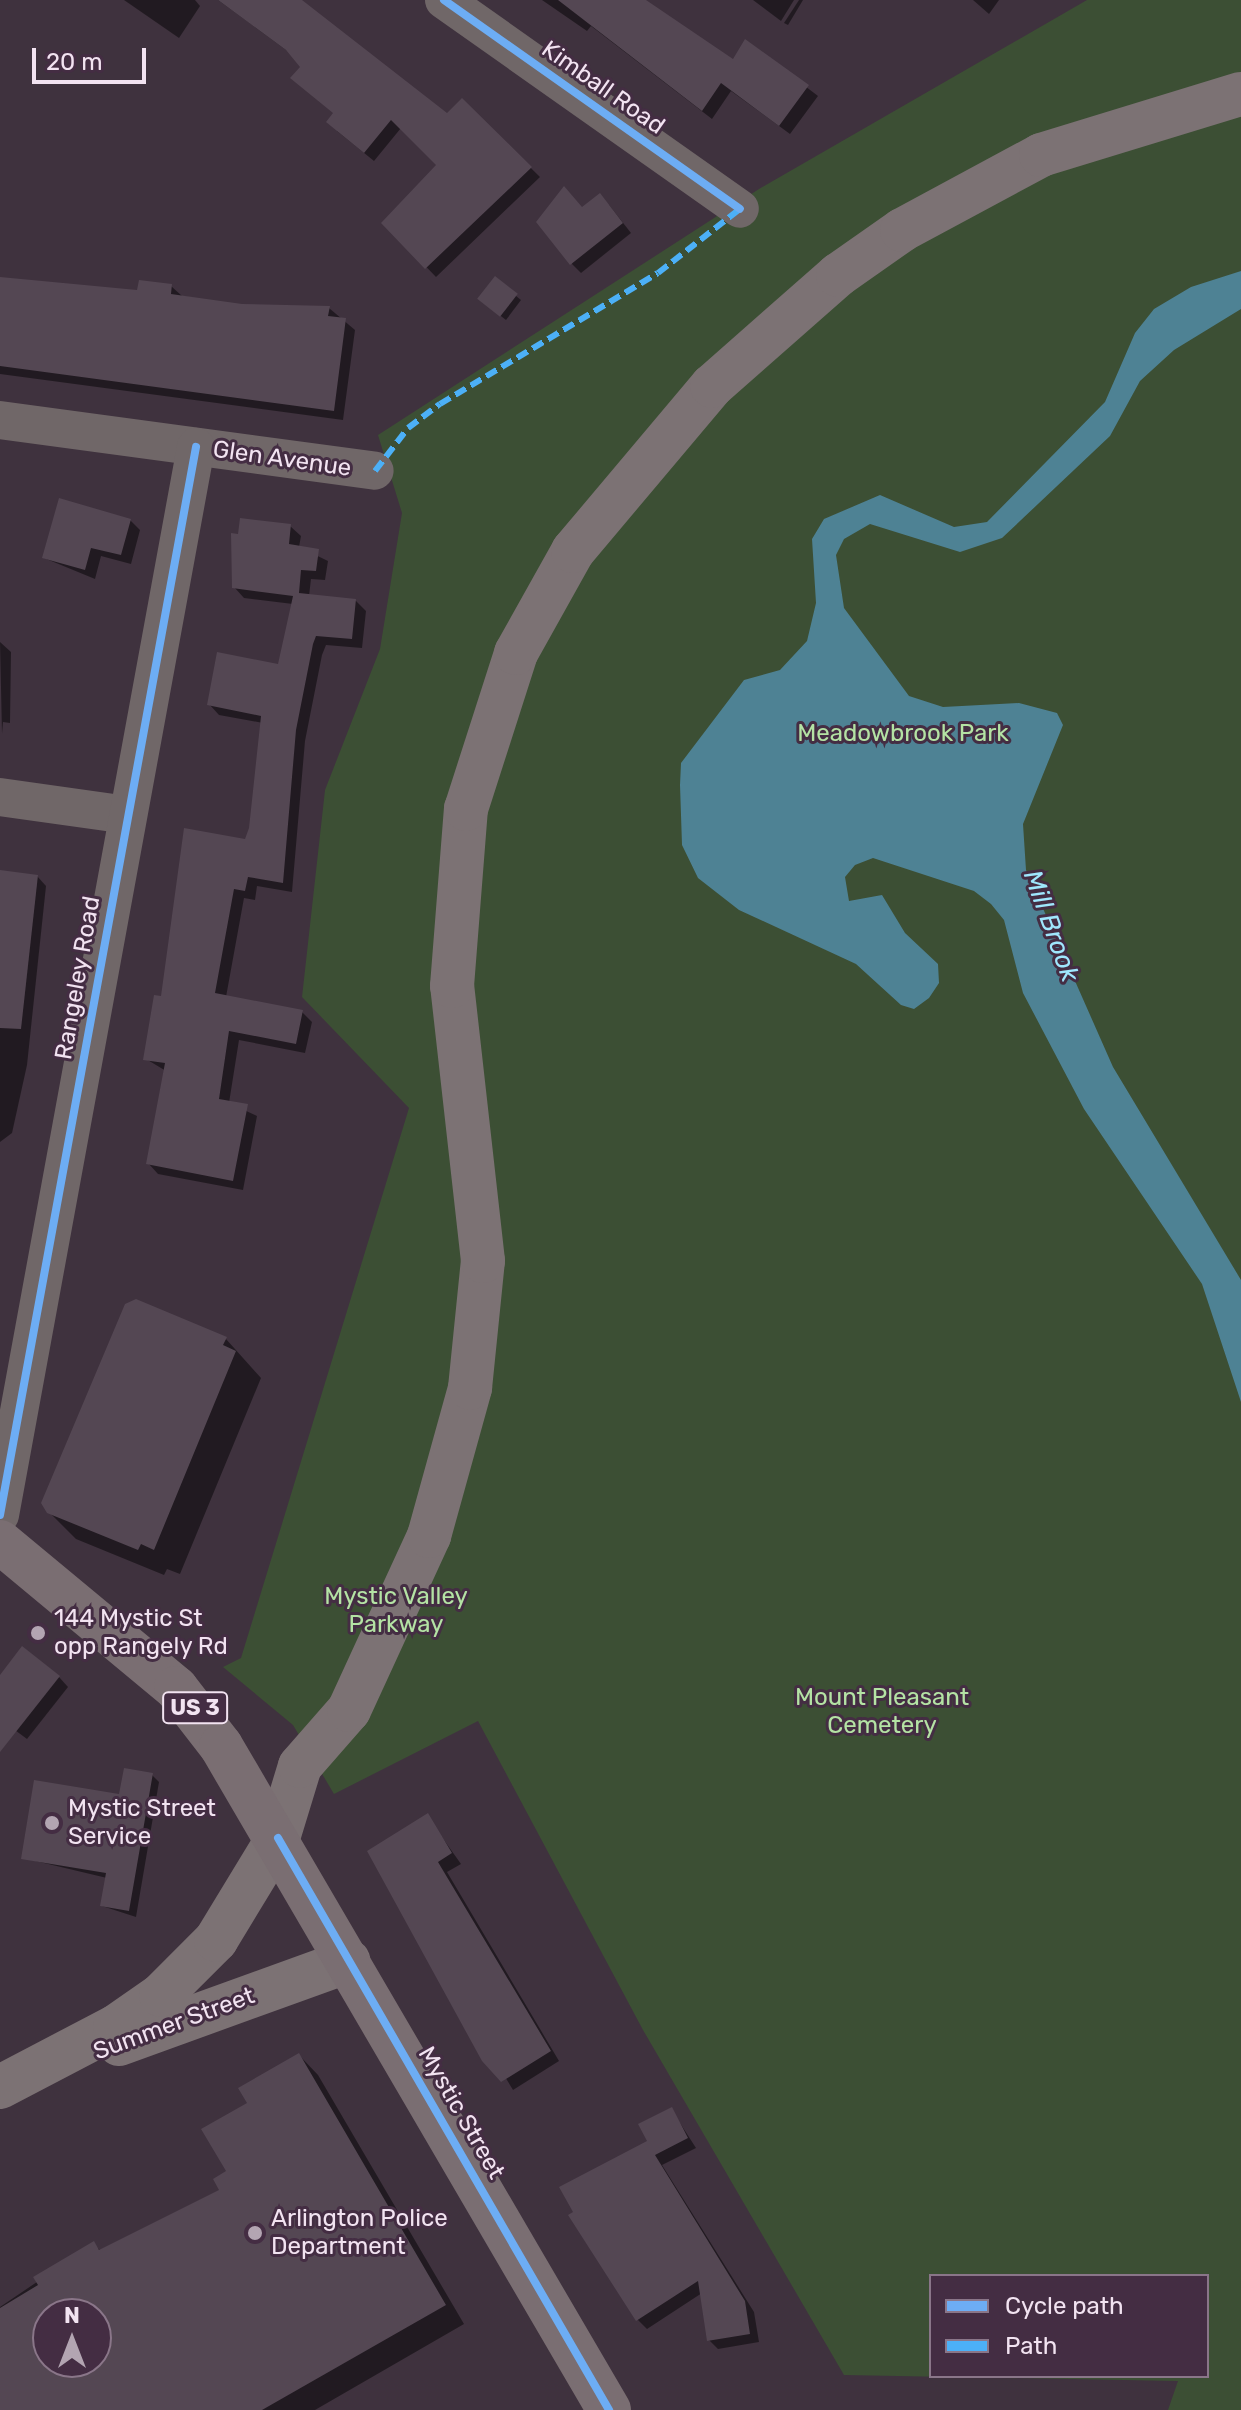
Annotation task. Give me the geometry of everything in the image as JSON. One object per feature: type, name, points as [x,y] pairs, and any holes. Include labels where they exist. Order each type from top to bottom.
[{"type":"highway","name":"Mystic Street","points":[[0,1542],[176,1688],[278,1838],[609,2410]]},
{"type":"main road","points":[[278,1838],[300,1766],[349,1710],[405,1598],[470,1388],[483,1261],[452,986],[458,867],[479,754],[545,598],[582,540],[712,386],[838,275],[970,189],[1041,155],[1241,94]]},
{"type":"main road","name":"Summer Street","points":[[0,2087],[115,2027],[195,1966],[278,1838]]},
{"type":"main road","name":"Summer Street","points":[[0,2087],[348,1961]]},
{"type":"street","name":"Kimball Road","points":[[444,0],[740,209]]},
{"type":"street","name":"Glen Avenue","points":[[0,420],[375,471]]},
{"type":"street","name":"Rangeley Road","points":[[0,1515],[196,447]]},
{"type":"street","points":[[0,797],[128,815]]},
{"type":"green space","points":[[1087,0],[1241,0],[1241,2410],[1168,2410],[1178,2381],[1011,2378],[1209,2378],[1209,2274],[929,2274],[929,2377],[844,2375],[643,2030],[478,1721],[334,1794],[293,1725],[223,1667],[241,1658],[409,1108],[302,997],[325,790],[380,649],[402,513],[378,435],[759,189]]},
{"type":"water","points":[[1241,271],[1241,309],[1174,350],[1140,381],[1110,436],[1002,538],[960,552],[870,524],[844,539],[836,555],[844,608],[909,696],[943,707],[1019,703],[1057,713],[1063,725],[1023,824],[1026,870],[1113,1067],[1241,1280],[1241,1402],[1202,1284],[1084,1109],[1023,993],[1004,920],[991,904],[974,891],[873,858],[855,865],[845,877],[849,901],[882,895],[905,933],[938,964],[939,983],[929,998],[914,1009],[901,1005],[856,964],[739,910],[698,878],[682,845],[680,785],[681,763],[744,680],[780,670],[807,641],[816,603],[812,539],[824,519],[880,495],[954,527],[987,522],[1105,402],[1135,333],[1154,309],[1191,287]]},
{"type":"building","points":[[218,0],[302,0],[447,113],[462,98],[532,167],[425,269],[381,223],[436,165],[391,120],[364,153],[326,122],[333,113],[290,78],[300,67],[286,50]]},
{"type":"building","points":[[558,0],[646,0],[733,59],[745,39],[809,85],[779,126],[721,83],[702,111]]},
{"type":"building","points":[[564,186],[582,207],[600,193],[623,223],[570,265],[536,222]]},
{"type":"building","points":[[495,276],[518,294],[500,317],[477,299]]},
{"type":"building","points":[[0,277],[137,290],[139,280],[172,284],[171,294],[242,304],[330,306],[328,316],[346,318],[334,411],[0,366]]},
{"type":"building","points":[[59,498],[131,519],[121,555],[91,548],[85,570],[42,558]]},
{"type":"building","points":[[240,518],[291,524],[289,544],[319,549],[316,571],[301,570],[299,593],[356,599],[352,639],[316,636],[313,644],[296,730],[283,883],[248,877],[245,891],[234,889],[215,993],[303,1010],[296,1044],[229,1031],[219,1099],[248,1104],[233,1181],[146,1164],[165,1063],[143,1060],[154,995],[161,996],[184,828],[245,839],[249,828],[261,716],[207,705],[217,652],[278,664],[293,596],[232,588],[231,533],[238,534]]},
{"type":"building","points":[[0,870],[38,875],[21,1029],[0,1028]]},
{"type":"building","points":[[136,1299],[227,1337],[223,1345],[236,1351],[154,1550],[141,1544],[138,1550],[47,1513],[41,1503],[125,1304]]},
{"type":"building","points":[[22,1646],[60,1676],[0,1752],[0,1675]]},
{"type":"building","points":[[124,1768],[153,1773],[129,1911],[100,1906],[106,1873],[21,1859],[34,1780],[119,1794]]},
{"type":"building","points":[[428,1813],[452,1853],[438,1862],[551,2051],[501,2082],[482,2061],[367,1851]]},
{"type":"building","name":"Arlington Police Department","points":[[299,2053],[446,2305],[262,2410],[0,2410],[0,2308],[38,2285],[33,2277],[94,2241],[99,2250],[219,2190],[213,2179],[226,2171],[201,2129],[247,2103],[238,2088]]},
{"type":"building","points":[[672,2107],[688,2138],[655,2155],[745,2301],[750,2334],[707,2341],[698,2281],[636,2321],[568,2215],[573,2212],[559,2187],[647,2141],[638,2124]]},
{"type":"marked path","points":[[375,471],[408,428],[440,404],[658,273],[740,209]]},
{"type":"cycle path","points":[[444,0],[740,209]]},
{"type":"cycle path","points":[[0,1515],[196,447]]},
{"type":"cycle path","points":[[278,1838],[609,2410]]},
{"type":"place","name":"144 Mystic St opp Rangely Rd","points":[[38,1633]]},
{"type":"place","name":"Mystic Street Service","points":[[52,1823]]},
{"type":"place","name":"Arlington Police Department","points":[[255,2233]]},
{"type":"park label","name":"Meadowbrook Park","points":[[903,734]]},
{"type":"park label","name":"Mystic Valley Parkway","points":[[396,1611]]},
{"type":"park label","name":"Mount Pleasant Cemetery","points":[[882,1712]]},
{"type":"water label","name":"Mill Brook","points":[[1051,926]]}]
